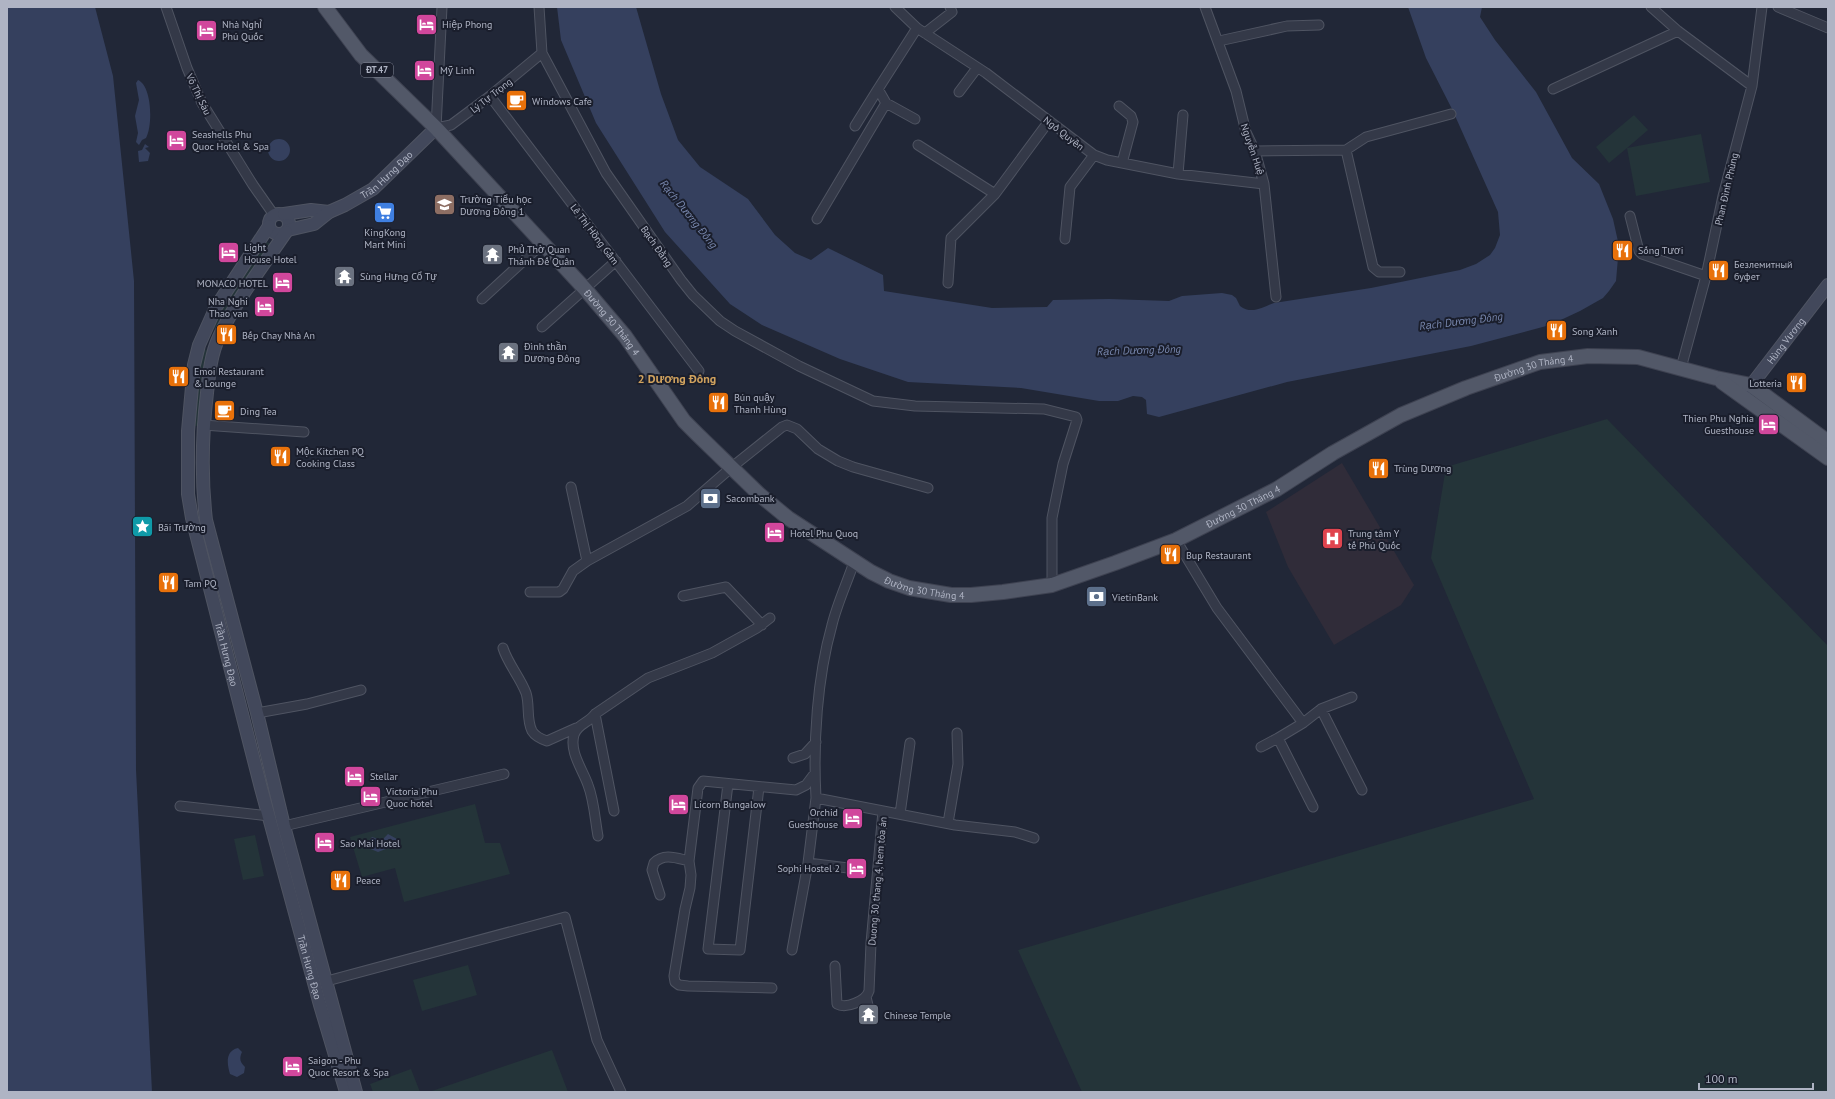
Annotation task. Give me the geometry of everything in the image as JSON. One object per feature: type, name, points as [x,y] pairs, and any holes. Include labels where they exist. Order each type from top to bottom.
[{"type":"main road","name":"Đường 30 Tháng 4","points":[[325,7],[362,55],[436,128],[585,289],[635,350],[684,421],[760,496],[788,518],[854,562],[880,577],[899,585],[951,595],[971,595],[1052,585],[1176,540],[1277,489],[1333,453],[1383,424],[1466,388],[1528,365],[1588,356],[1638,357],[1716,378],[1747,391],[1827,451]]},
{"type":"main road","name":"Trần Hưng Đạo","points":[[346,1092],[342,1056],[327,980],[284,826],[257,713],[206,520],[202,490],[203,429],[209,369],[219,337],[230,316],[287,231],[314,224],[329,212],[345,205],[373,189],[436,128]]},
{"type":"main road","name":"Trần Hưng Đạo","points":[[279,215],[311,210],[329,212]]},
{"type":"main road","points":[[279,215],[289,220],[287,231],[276,233],[269,226],[270,220],[279,215]]},
{"type":"main road","name":"Trần Hưng Đạo","points":[[269,226],[216,308],[204,330],[194,365],[188,431],[188,494],[192,518],[243,716],[320,1005],[356,1092]]},
{"type":"main road","name":"Hùng Vương","points":[[1747,391],[1828,285]]},
{"type":"main road","points":[[204,330],[219,337]]},
{"type":"main road","points":[[188,431],[203,429]]},
{"type":"main road","points":[[243,716],[257,713]]},
{"type":"main road","points":[[269,816],[282,814]]},
{"type":"street","points":[[167,9],[176,7]]},
{"type":"street","points":[[436,128],[442,7]]},
{"type":"street","name":"Bạch Đằng","points":[[539,7],[542,54],[606,173],[694,295],[720,321],[735,331],[799,366],[873,401],[915,406],[1044,409],[1076,417],[1077,420],[1063,464],[1052,518],[1052,585]]},
{"type":"street","name":"Ngô Quyền","points":[[895,7],[921,31],[977,68],[1094,155],[1122,164],[1178,174],[1264,184]]},
{"type":"street","points":[[855,126],[878,89],[921,31],[952,12],[950,7]]},
{"type":"street","name":"Nguyễn Huệ","points":[[1205,7],[1219,41],[1236,91],[1246,132],[1255,152],[1264,184],[1276,297]]},
{"type":"street","points":[[1651,7],[1678,31],[1752,86]]},
{"type":"street","name":"Phan Đình Phùng","points":[[1681,368],[1706,276],[1723,196],[1752,86],[1762,7]]},
{"type":"street","points":[[1778,7],[1828,28]]},
{"type":"street","name":"Võ Thị Sáu","points":[[167,9],[187,68],[202,103],[253,186],[279,215]]},
{"type":"street","points":[[1219,41],[1287,26],[1319,25]]},
{"type":"street","points":[[1553,89],[1678,31]]},
{"type":"street","name":"Lý Tự Trọng","points":[[436,128],[451,125],[542,54]]},
{"type":"street","points":[[959,92],[977,68]]},
{"type":"street","points":[[878,89],[886,103],[915,119]]},
{"type":"street","name":"Lê Thị Hồng Gấm","points":[[490,96],[699,371]]},
{"type":"street","points":[[817,219],[886,103]]},
{"type":"street","points":[[1119,106],[1131,116],[1133,122],[1122,164]]},
{"type":"street","points":[[1255,152],[1346,150],[1366,137],[1451,114]]},
{"type":"street","points":[[1178,174],[1183,115]]},
{"type":"street","points":[[948,283],[951,238],[995,194],[1049,121]]},
{"type":"street","points":[[918,145],[995,194]]},
{"type":"street","points":[[1346,150],[1373,267],[1378,272],[1400,272]]},
{"type":"street","points":[[1065,238],[1070,187],[1094,155]]},
{"type":"street","points":[[1630,216],[1639,251],[1642,254],[1706,276]]},
{"type":"street","points":[[482,299],[543,243]]},
{"type":"street","points":[[542,327],[616,261]]},
{"type":"street","points":[[530,592],[559,592],[563,589],[573,572],[587,561],[687,506],[732,467],[782,427],[787,425],[797,429],[818,449],[838,461],[853,467],[928,488]]},
{"type":"street","points":[[203,429],[304,432]]},
{"type":"street","points":[[571,487],[587,561]]},
{"type":"street","points":[[1176,540],[1217,608],[1303,723]]},
{"type":"street","points":[[792,950],[808,863],[816,798],[816,742],[822,671],[832,625],[854,562]]},
{"type":"street","points":[[683,596],[726,587],[762,624]]},
{"type":"street","points":[[503,648],[506,658],[526,694],[529,704],[528,718],[532,731],[537,736],[547,741],[591,720],[595,714],[648,678],[712,653],[770,618]]},
{"type":"street","points":[[257,713],[307,704],[361,690]]},
{"type":"street","points":[[1261,747],[1303,723],[1321,709],[1352,697]]},
{"type":"street","points":[[1321,709],[1362,790]]},
{"type":"street","points":[[595,714],[614,811]]},
{"type":"street","points":[[576,728],[573,746],[588,785],[598,836]]},
{"type":"street","points":[[948,824],[958,764],[957,733]]},
{"type":"street","points":[[1278,738],[1313,807]]},
{"type":"street","points":[[793,758],[805,754],[816,742]]},
{"type":"street","points":[[900,814],[910,743]]},
{"type":"street","points":[[772,988],[688,986],[679,985],[675,982],[674,976],[690,888],[691,875],[689,861],[698,788],[703,781],[796,790],[806,785],[815,773]]},
{"type":"street","points":[[284,826],[504,774]]},
{"type":"street","points":[[728,784],[708,949],[740,950],[759,787]]},
{"type":"street","name":"Duong 30 thang 4, hem tòa án","points":[[816,798],[883,811],[871,943],[869,991],[866,997]]},
{"type":"street","points":[[180,806],[269,816]]},
{"type":"street","points":[[883,811],[948,824],[991,828],[1034,838]]},
{"type":"street","points":[[660,895],[652,870],[654,863],[662,857],[689,861]]},
{"type":"street","points":[[808,863],[848,868]]},
{"type":"street","points":[[327,980],[565,917],[597,1040],[621,1092]]},
{"type":"street","points":[[835,966],[836,1004],[842,1006],[855,1003],[866,997],[870,1013]]},
{"type":"shaded area","points":[[1634,115],[1648,130],[1609,163],[1596,147]]},
{"type":"shaded area","points":[[1701,134],[1710,182],[1636,196],[1627,148]]},
{"type":"shaded area","points":[[267,242],[271,244],[224,313],[215,329],[211,326]]},
{"type":"shaded area","points":[[204,349],[208,350],[203,374],[198,426],[193,426],[197,383]]},
{"type":"shaded area","points":[[1607,419],[1828,646],[1828,1092],[1082,1092],[1018,950],[1534,799],[1431,558],[1446,467]]},
{"type":"shaded area","name":"Trung tâm Y tế Phú Quốc","points":[[1342,463],[1414,585],[1401,605],[1334,645],[1288,567],[1266,512]]},
{"type":"shaded area","points":[[475,804],[485,843],[500,843],[510,874],[404,902],[395,868],[362,877],[350,837]]},
{"type":"shaded area","points":[[255,835],[264,876],[243,880],[234,839]]},
{"type":"shaded area","points":[[468,965],[477,995],[422,1011],[413,980]]},
{"type":"shaded area","points":[[552,1050],[568,1092],[429,1092]]},
{"type":"shaded area","points":[[411,1069],[420,1092],[373,1092],[370,1084]]},
{"type":"water","points":[[7,7],[95,7],[113,76],[134,281],[136,770],[152,1092],[7,1092]]},
{"type":"water","name":"Rạch Dương Đông","points":[[557,7],[636,7],[661,94],[678,140],[700,167],[748,199],[775,235],[795,253],[811,260],[828,248],[883,275],[884,291],[992,308],[1047,307],[1053,300],[1109,299],[1169,301],[1182,296],[1222,293],[1232,295],[1244,309],[1253,310],[1274,303],[1371,288],[1460,270],[1476,264],[1490,255],[1495,248],[1500,235],[1498,212],[1452,109],[1426,58],[1408,7],[1482,7],[1480,17],[1495,40],[1536,92],[1572,158],[1599,184],[1613,219],[1619,246],[1616,281],[1603,298],[1550,325],[1471,346],[1287,382],[1159,417],[1147,414],[1146,400],[1142,397],[1133,396],[1118,401],[1099,401],[1021,388],[908,382],[840,359],[762,325],[730,304],[665,232],[596,123],[561,40]]},
{"type":"water","points":[[138,80],[143,84],[146,90],[150,106],[150,124],[148,132],[146,138],[142,140],[139,145],[136,142],[138,133],[135,116],[139,100],[136,83]]},
{"type":"water","points":[[279,139],[287,142],[290,150],[287,158],[279,161],[271,158],[268,150],[271,142]]},
{"type":"water","points":[[145,144],[149,147],[145,148],[150,153],[148,161],[139,162],[138,151],[142,150]]},
{"type":"water","points":[[388,834],[397,839],[396,847],[391,847],[378,852],[368,848],[367,843],[372,837],[382,840]]},
{"type":"water","points":[[238,1048],[242,1052],[240,1060],[245,1067],[244,1073],[237,1077],[230,1074],[228,1058],[231,1052]]},
{"type":"place","name":"Hiệp Phong","points":[[426,24]]},
{"type":"place","name":"Nhà Nghỉ Phú Quốc","points":[[207,30]]},
{"type":"place","name":"Mỹ Linh","points":[[425,70]]},
{"type":"place","name":"Windows Cafe","points":[[516,101]]},
{"type":"place","name":"Seashells Phu Quoc Hotel & Spa","points":[[177,140]]},
{"type":"place","name":"Trường Tiểu học Dương Đông 1","points":[[445,205]]},
{"type":"place","name":"KingKong Mart Mini","points":[[385,212]]},
{"type":"place","name":"Sống Tươi","points":[[1623,250]]},
{"type":"place","name":"Light House Hotel","points":[[229,253]]},
{"type":"place","name":"Phủ Thờ Quan Thánh Đế Quân","points":[[492,255]]},
{"type":"place","name":"Безлемитный буфет","points":[[1719,270]]},
{"type":"place","name":"Sùng Hưng Cổ Tự","points":[[345,276]]},
{"type":"place","name":"MONACO HOTEL","points":[[283,283]]},
{"type":"place","name":"Nha Nghi Thao van","points":[[264,307]]},
{"type":"place","name":"Song Xanh","points":[[1557,331]]},
{"type":"place","name":"Bếp Chay Nhà An","points":[[227,335]]},
{"type":"place","name":"Đình thần Dương Đông","points":[[508,352]]},
{"type":"place","name":"Emoi Restaurant & Lounge","points":[[178,377]]},
{"type":"place","name":"Lotteria","points":[[1797,383]]},
{"type":"place","name":"Bún quậy Thanh Hùng","points":[[718,403]]},
{"type":"place","name":"Ding Tea","points":[[225,411]]},
{"type":"place","name":"Thien Phu Nghia Guesthouse","points":[[1769,424]]},
{"type":"place","name":"Mộc Kitchen PQ Cooking Class","points":[[281,457]]},
{"type":"place","name":"Trùng Dương","points":[[1378,468]]},
{"type":"place","name":"Sacombank","points":[[710,498]]},
{"type":"place","name":"Bãi Trường","points":[[143,527]]},
{"type":"place","name":"Hotel Phu Quoq","points":[[775,533]]},
{"type":"place","name":"Trung tâm Y tế Phú Quốc","points":[[1332,539]]},
{"type":"place","name":"Bup Restaurant","points":[[1170,555]]},
{"type":"place","name":"Tam PQ","points":[[169,583]]},
{"type":"place","name":"VietinBank","points":[[1096,597]]},
{"type":"place","name":"Stellar","points":[[355,776]]},
{"type":"place","name":"Victoria Phu Quoc hotel","points":[[371,797]]},
{"type":"place","name":"Licorn Bungalow","points":[[678,804]]},
{"type":"place","name":"Orchid Guesthouse","points":[[853,818]]},
{"type":"place","name":"Sao Mai Hotel","points":[[324,843]]},
{"type":"place","name":"Sophi Hostel 2","points":[[856,868]]},
{"type":"place","name":"Peace","points":[[341,880]]},
{"type":"place","name":"Chinese Temple","points":[[869,1015]]},
{"type":"place","name":"Saigon - Phu Quoc Resort & Spa","points":[[292,1066]]},
{"type":"district","name":"2 Dương Đông","points":[[677,379]]}]
